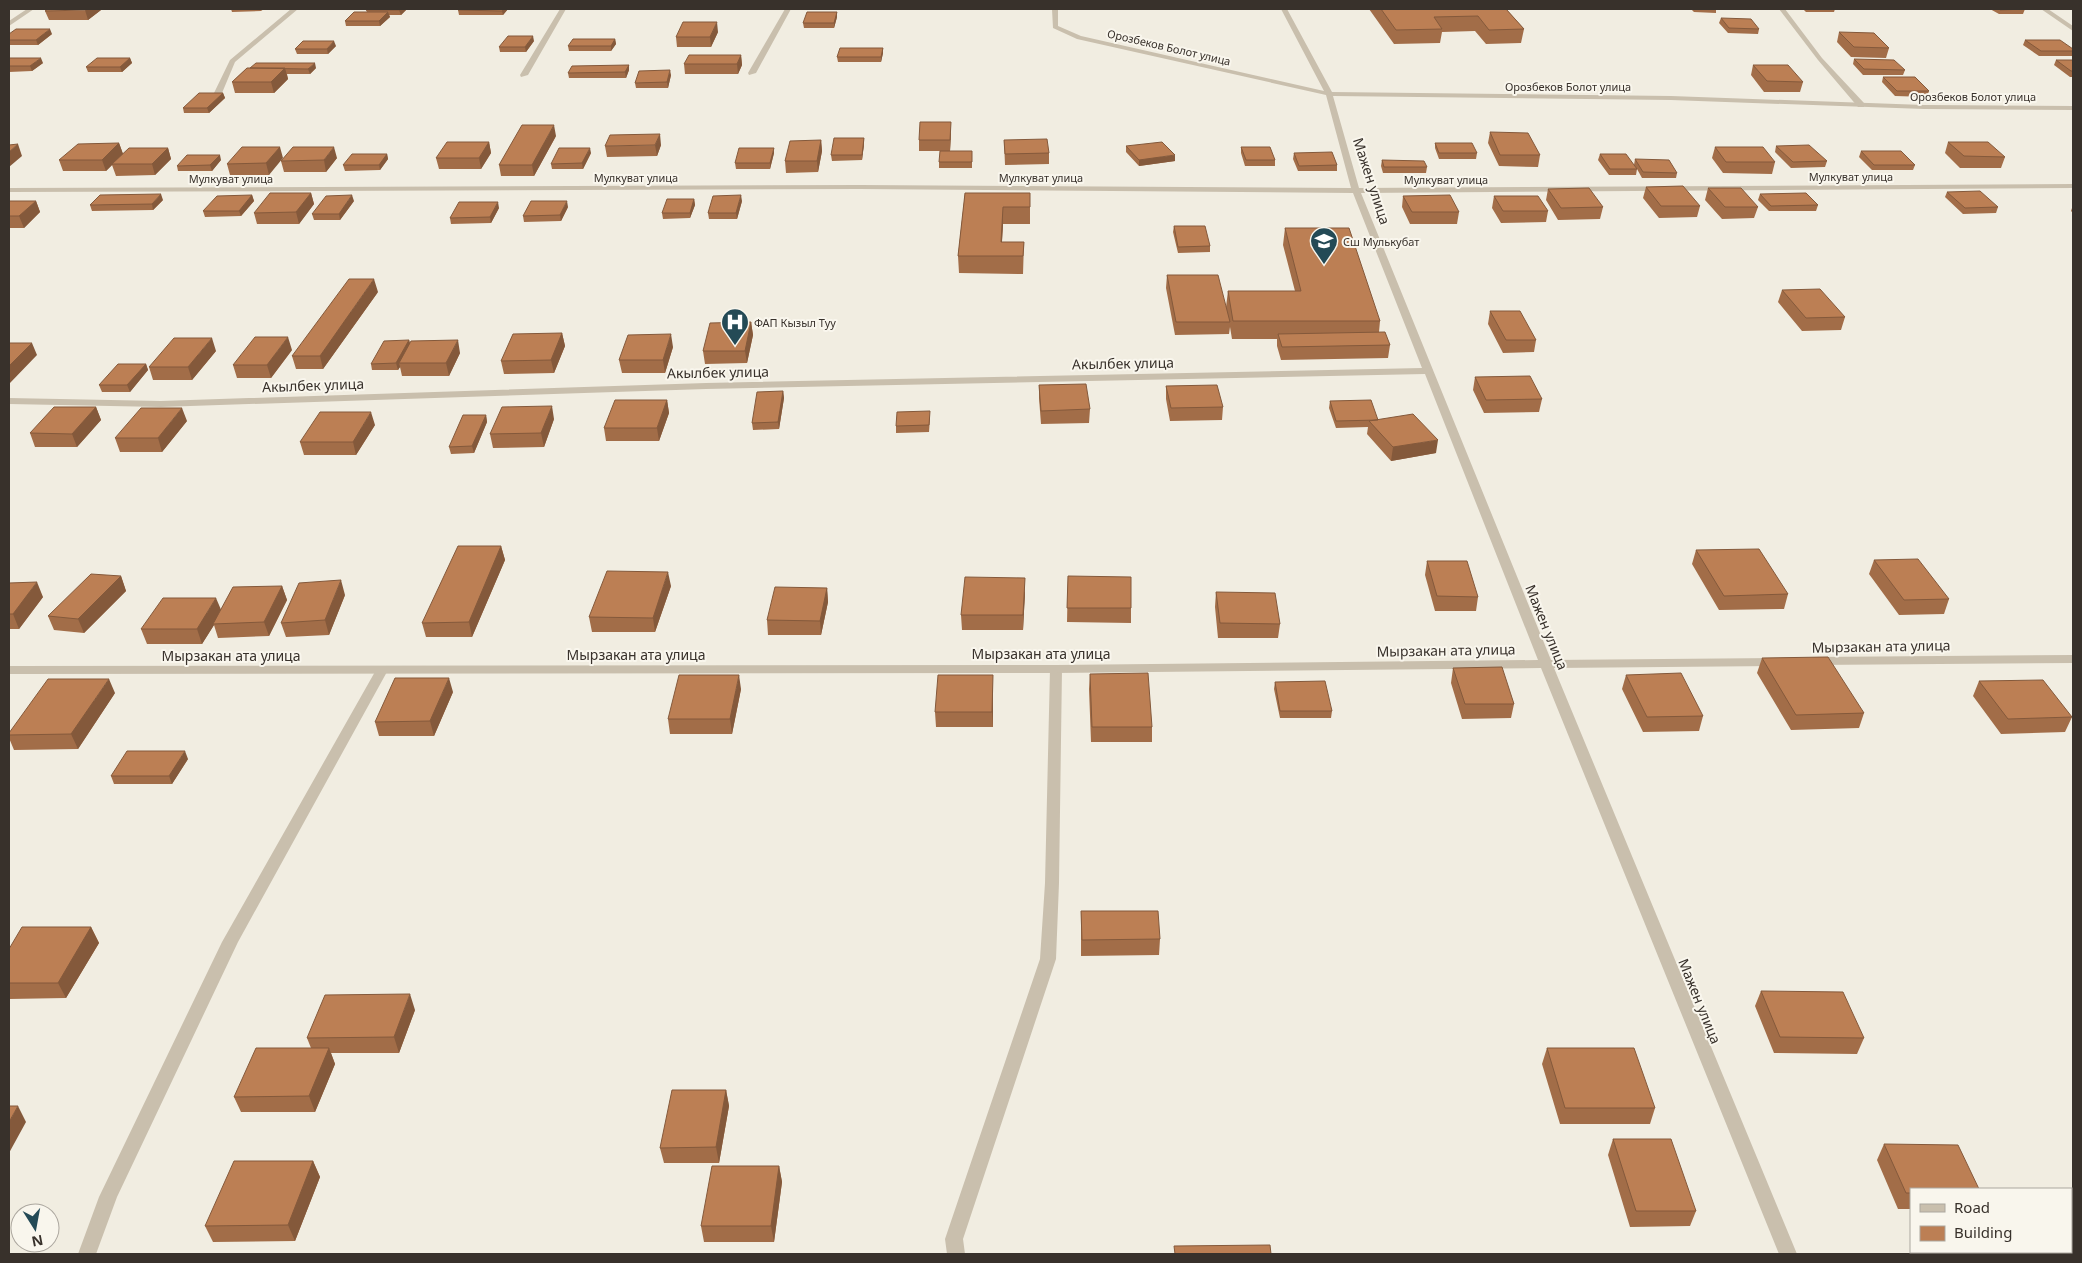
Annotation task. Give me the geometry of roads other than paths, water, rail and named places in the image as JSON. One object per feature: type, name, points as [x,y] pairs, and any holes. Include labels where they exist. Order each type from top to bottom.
[{"type":"street","points":[[9,24],[31,9]]},
{"type":"street","points":[[218,93],[232,61],[295,9]]},
{"type":"street","points":[[524,74],[563,9]]},
{"type":"street","points":[[752,73],[788,9]]},
{"type":"street","name":"Орозбеков Болот улица","points":[[1055,9],[1055,27],[1069,35],[1329,94],[1671,98],[1861,105],[2073,108]]},
{"type":"street","name":"Мажен улица","points":[[1284,9],[1329,94],[1356,191],[1546,664],[1788,1254]]},
{"type":"street","points":[[1782,9],[1820,59],[1861,105]]},
{"type":"street","points":[[2044,9],[2073,29]]},
{"type":"street","name":"Мулкуват улица","points":[[9,190],[860,187],[1356,191],[2073,186]]},
{"type":"street","name":"Акылбек улица","points":[[9,401],[161,404],[706,386],[1428,371]]},
{"type":"street","name":"Мырзакан ата улица","points":[[1804,661],[2073,659]]},
{"type":"street","name":"Мырзакан ата улица","points":[[9,670],[1056,669],[1785,662]]},
{"type":"street","points":[[956,1254],[954,1239],[1048,959],[1052,883],[1056,669]]},
{"type":"street","points":[[88,1254],[108,1197],[230,942],[382,670]]},
{"type":"place","name":"Сш Мулькубат","points":[[1324,265]]},
{"type":"place","name":"ФАП Кызыл Туу","points":[[735,346]]}]
